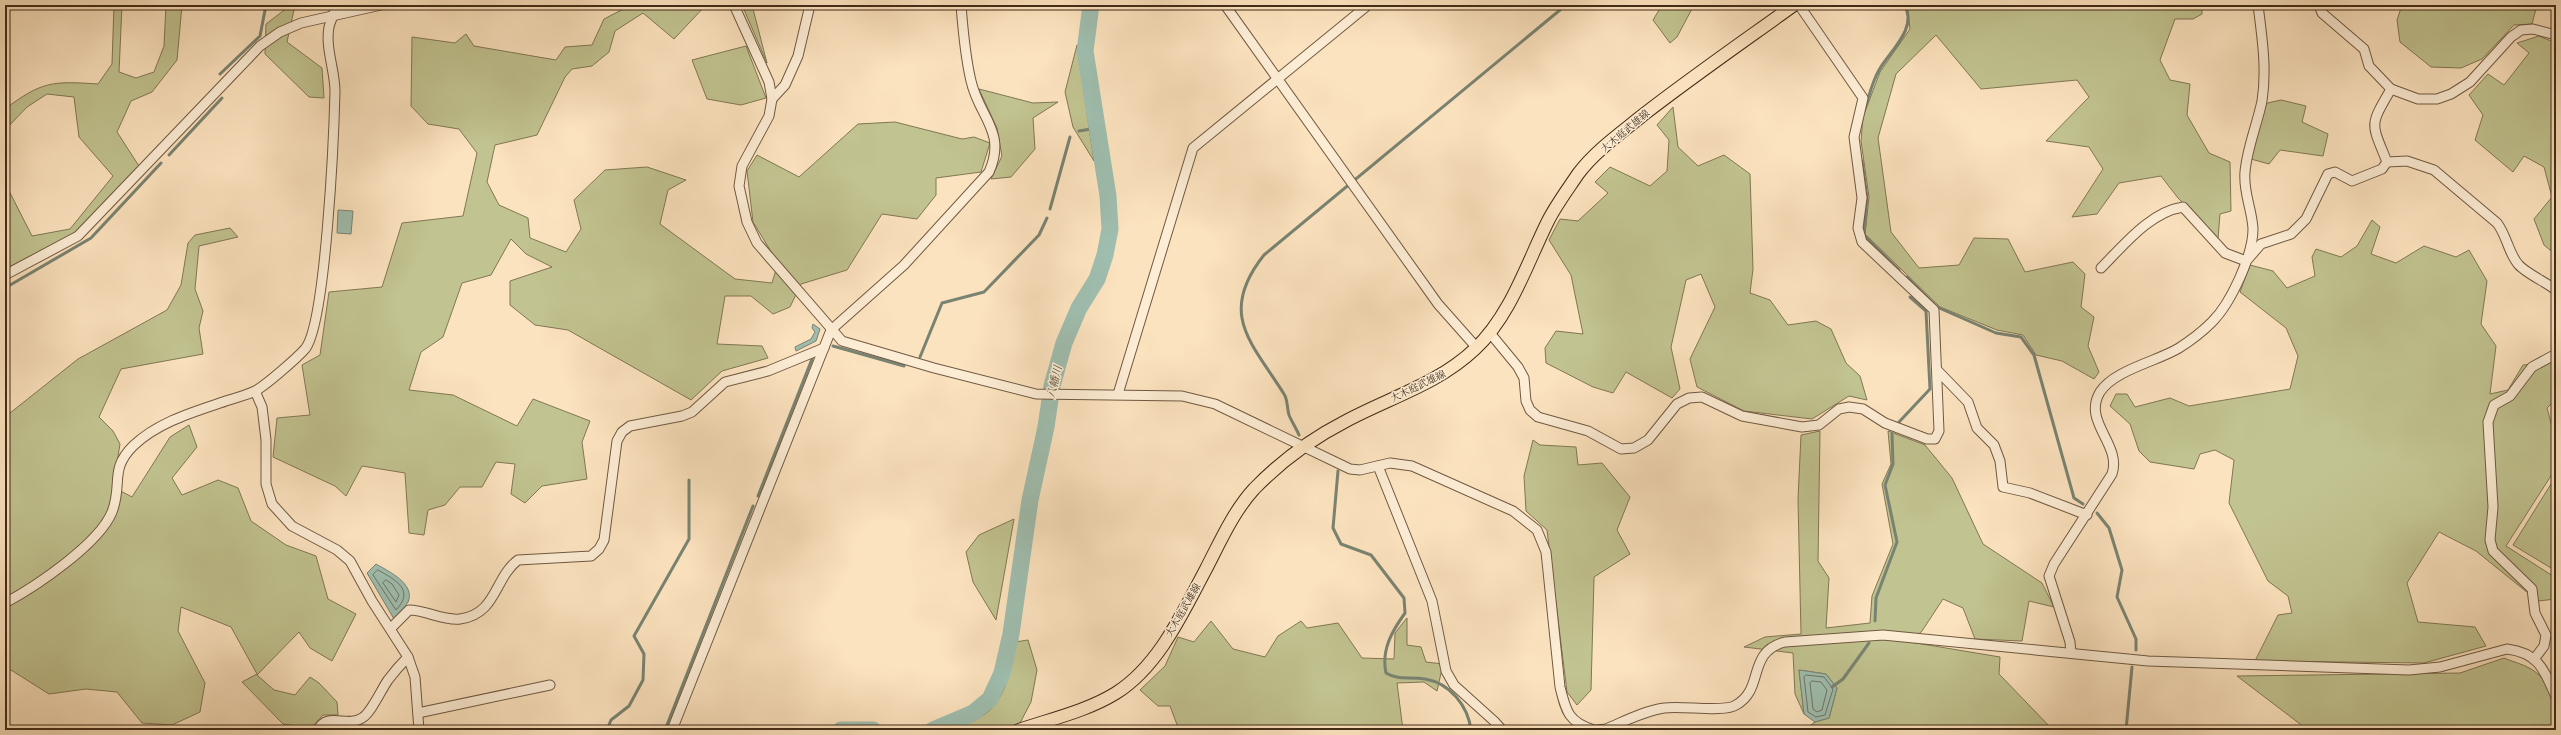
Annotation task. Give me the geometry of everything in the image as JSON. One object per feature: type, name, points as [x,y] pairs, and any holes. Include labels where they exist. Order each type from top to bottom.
[{"type":"main road","name":"大木庭武雄線","points":[[1019,730],[1089,707],[1116,693],[1134,679],[1148,664],[1169,635],[1231,521],[1252,492],[1281,462],[1302,446],[1347,420],[1450,371],[1477,348],[1490,333],[1507,307],[1550,217],[1580,171],[1614,139],[1664,99],[1794,5]]},
{"type":"street","points":[[5,603],[34,588],[92,539],[111,515],[116,499],[117,471],[122,457],[141,438],[180,416],[255,391],[305,349],[312,336],[325,256],[335,90],[329,36],[337,5]]},
{"type":"street","points":[[5,275],[78,236],[260,46],[280,32],[301,23],[381,5]]},
{"type":"street","points":[[734,5],[769,82],[772,99],[769,116],[742,166],[739,186],[747,222],[757,243],[842,341],[934,368],[1036,394],[1118,394],[1198,399],[1215,404],[1350,469],[1360,470],[1390,463],[1412,466],[1513,511],[1537,530],[1546,552],[1560,687],[1565,709],[1579,726],[1595,730],[1606,729],[1665,708],[1736,706],[1747,696],[1763,654],[1773,645],[1785,642],[1883,635],[2071,652],[2148,661],[2409,670],[2440,667],[2507,649],[2518,650],[2535,658],[2544,670],[2556,697]]},
{"type":"street","points":[[772,99],[785,85],[798,56],[810,5]]},
{"type":"street","points":[[672,730],[831,330],[904,265],[988,172],[995,158],[996,145],[993,130],[971,83],[965,50],[961,5]]},
{"type":"street","points":[[1225,5],[1438,304],[1477,348]]},
{"type":"street","points":[[1118,394],[1193,148],[1368,5]]},
{"type":"street","points":[[1490,333],[1518,367],[1524,378],[1526,401],[1530,410],[1538,418],[1588,432],[1621,449],[1634,448],[1648,440],[1677,404],[1689,398],[1702,397],[1742,416],[1802,427],[1819,425],[1839,409],[1849,407],[1863,410],[1885,423],[1927,439],[1935,439],[1939,431],[1934,310],[1862,242],[1858,228],[1862,198],[1854,137],[1863,98],[1799,5]]},
{"type":"street","points":[[2071,652],[2070,642],[2051,587],[2049,576],[2054,564],[2112,474],[2116,463],[2114,453],[2097,425],[2096,407],[2100,392],[2113,380],[2179,348],[2212,322],[2225,306],[2246,261],[2253,228],[2244,185],[2245,170],[2262,101],[2264,70],[2258,5]]},
{"type":"street","points":[[2319,5],[2322,13],[2364,49],[2368,66],[2391,89],[2418,99],[2444,96],[2470,82],[2511,37],[2521,30],[2533,29],[2556,35]]},
{"type":"street","points":[[2387,162],[2373,126],[2376,115],[2391,89]]},
{"type":"street","points":[[2387,162],[2407,161],[2434,170],[2497,223],[2504,233],[2513,257],[2519,266],[2556,290]]},
{"type":"street","points":[[2246,261],[2261,244],[2291,234],[2306,219],[2328,174],[2335,172],[2352,181],[2382,169],[2387,162]]},
{"type":"street","points":[[2101,268],[2133,235],[2170,209],[2183,207],[2225,253],[2246,261]]},
{"type":"street","points":[[391,628],[409,610],[459,619],[472,616],[495,596],[509,567],[518,560],[527,558],[580,559],[591,556],[599,549],[604,540],[617,441],[622,432],[630,426],[682,416],[692,412],[725,382],[768,371],[824,348]]},
{"type":"street","points":[[2535,658],[2544,646],[2546,635],[2535,612],[2532,589],[2493,551],[2490,540],[2493,507],[2488,422],[2494,405],[2510,396],[2532,367],[2556,354]]},
{"type":"street","points":[[1937,370],[1968,402],[1977,428],[1994,445],[2000,461],[2003,487],[2030,493],[2087,515]]},
{"type":"street","points":[[255,391],[262,407],[266,440],[266,484],[272,504],[292,526],[337,550],[350,561],[372,601],[391,628],[408,657],[414,677],[419,730]]},
{"type":"street","points":[[1378,466],[1432,601],[1446,671],[1454,685],[1502,730]]},
{"type":"street","points":[[318,730],[325,721],[332,720],[353,722],[363,718],[388,681],[408,657]]},
{"type":"street","points":[[418,713],[550,685]]},
{"type":"green space","points":[[114,5],[122,5],[119,72],[136,78],[154,72],[164,46],[166,5],[182,5],[177,60],[152,92],[131,101],[117,132],[139,166],[78,232],[5,269],[5,183],[32,236],[70,229],[113,176],[79,137],[74,97],[47,94],[27,107],[5,130],[5,109],[29,93],[48,85],[59,83],[98,84],[112,64]]},
{"type":"green space","points":[[287,5],[295,5],[287,42],[322,68],[324,98],[309,97],[265,54],[266,24],[287,8]]},
{"type":"green space","points":[[631,5],[706,5],[674,39],[643,13],[615,31],[609,52],[592,66],[572,69],[565,77],[537,135],[495,145],[487,182],[499,205],[528,218],[530,238],[566,252],[581,229],[574,200],[605,170],[647,167],[686,180],[668,190],[660,224],[735,279],[772,283],[778,263],[753,222],[747,171],[757,155],[799,177],[858,124],[895,122],[962,139],[974,137],[990,143],[981,172],[936,178],[936,195],[917,219],[882,214],[847,270],[801,284],[790,307],[773,314],[751,296],[725,296],[717,344],[762,346],[768,358],[722,371],[691,400],[568,330],[535,325],[510,305],[510,281],[552,267],[526,254],[511,239],[491,275],[462,283],[443,337],[421,352],[409,390],[453,395],[517,426],[533,399],[590,421],[582,442],[587,479],[542,486],[525,503],[511,494],[515,464],[496,462],[482,487],[460,487],[445,505],[428,510],[424,535],[409,533],[405,473],[362,466],[346,496],[335,486],[273,457],[277,418],[310,415],[302,365],[320,355],[329,292],[382,287],[402,223],[463,216],[477,153],[459,129],[428,124],[411,106],[412,37],[455,43],[466,34],[474,46],[556,60],[565,47],[592,45],[604,19]]},
{"type":"green space","points":[[742,5],[752,5],[767,63]]},
{"type":"green space","points":[[1662,5],[1694,5],[1677,37],[1670,43],[1653,20]]},
{"type":"green space","points":[[1907,5],[2202,5],[2202,14],[2193,19],[2175,19],[2160,60],[2170,80],[2190,84],[2187,115],[2209,153],[2230,162],[2231,211],[2220,214],[2218,239],[2178,198],[2161,176],[2119,183],[2097,214],[2072,217],[2103,169],[2089,147],[2046,141],[2089,97],[2077,80],[1981,89],[1936,35],[1896,74],[1878,138],[1891,232],[1919,268],[1959,265],[1974,238],[2008,239],[2025,272],[2073,262],[2085,274],[2081,307],[2094,317],[2088,346],[2099,372],[2094,379],[2062,361],[2036,355],[2023,335],[1997,330],[1940,307],[1865,234],[1869,197],[1861,141],[1863,117],[1880,72],[1910,29]]},
{"type":"green space","points":[[2402,5],[2537,5],[2532,24],[2514,25],[2482,59],[2461,68],[2431,67],[2400,42],[2397,20]]},
{"type":"green space","points":[[2539,36],[2556,43],[2556,255],[2544,245],[2534,219],[2552,197],[2544,167],[2524,156],[2513,172],[2475,140],[2483,115],[2469,95],[2488,74],[2504,85],[2529,53],[2517,43]]},
{"type":"green space","points":[[1077,45],[1094,161],[1073,127],[1065,92]]},
{"type":"green space","points":[[746,46],[766,98],[741,105],[707,99],[692,60]]},
{"type":"green space","points":[[979,89],[1033,103],[1058,102],[1033,118],[1035,149],[1011,177],[991,179],[1002,156],[997,128]]},
{"type":"green space","points":[[2281,100],[2306,106],[2302,122],[2328,134],[2323,156],[2280,150],[2269,164],[2251,159],[2263,104]]},
{"type":"green space","points":[[1673,107],[1678,147],[1698,166],[1724,155],[1750,174],[1753,269],[1750,293],[1770,300],[1788,325],[1816,321],[1831,329],[1846,363],[1860,376],[1867,400],[1849,396],[1812,419],[1744,411],[1697,387],[1690,359],[1715,307],[1701,274],[1686,280],[1671,347],[1680,389],[1672,398],[1626,372],[1613,393],[1593,387],[1546,363],[1545,348],[1556,331],[1583,334],[1571,275],[1549,240],[1560,219],[1578,221],[1608,193],[1595,182],[1610,167],[1650,186],[1667,171],[1669,140],[1657,125]]},
{"type":"green space","points":[[2372,220],[2380,227],[2371,254],[2396,263],[2424,246],[2456,257],[2469,250],[2487,281],[2481,324],[2496,346],[2490,394],[2508,390],[2523,365],[2549,363],[2556,359],[2556,399],[2547,408],[2556,441],[2556,468],[2506,546],[2556,578],[2556,599],[2538,601],[2476,551],[2439,532],[2407,583],[2418,622],[2475,627],[2486,646],[2424,663],[2255,661],[2278,615],[2292,613],[2288,596],[2268,581],[2229,503],[2234,460],[2215,450],[2200,454],[2194,469],[2150,462],[2139,451],[2130,424],[2110,406],[2116,394],[2127,394],[2135,407],[2170,398],[2189,406],[2290,389],[2298,356],[2286,328],[2240,292],[2250,265],[2273,271],[2287,288],[2315,276],[2312,257],[2316,249],[2341,257],[2357,246]]},
{"type":"green space","points":[[230,228],[238,237],[199,246],[195,289],[203,311],[199,328],[203,354],[121,369],[99,417],[113,431],[120,444],[113,487],[132,497],[170,437],[189,425],[197,447],[172,478],[182,495],[218,480],[238,488],[251,521],[286,545],[316,556],[328,599],[356,614],[332,661],[310,648],[299,632],[257,675],[274,690],[295,695],[310,677],[319,683],[337,702],[338,715],[323,715],[311,728],[283,724],[242,682],[257,674],[231,627],[181,607],[178,631],[205,683],[200,712],[172,725],[142,723],[117,692],[86,689],[49,694],[11,670],[5,673],[5,417],[78,359],[167,310],[181,285],[188,243],[195,235]]},
{"type":"green space","points":[[1820,431],[1818,561],[1829,578],[1826,628],[1870,623],[1872,596],[1893,544],[1882,484],[1891,464],[1888,431],[1925,445],[1952,478],[1983,544],[2042,583],[2054,607],[2029,601],[2022,641],[1975,639],[1963,608],[1943,599],[1922,631],[1910,642],[2000,657],[1999,674],[2053,730],[1804,730],[1815,722],[1829,718],[1837,688],[1826,674],[1799,670],[1804,714],[1795,694],[1793,653],[1744,647],[1765,637],[1801,634],[1798,499],[1801,435]]},
{"type":"green space","points":[[1533,440],[1540,445],[1576,447],[1578,465],[1602,463],[1630,497],[1617,530],[1630,554],[1594,577],[1591,690],[1577,705],[1567,692],[1547,530],[1526,511],[1524,476]]},
{"type":"green space","points":[[2556,476],[2556,571],[2513,545]]},
{"type":"green space","points":[[1014,519],[996,620],[973,582],[966,552],[979,535]]},
{"type":"green space","points":[[1407,618],[1407,645],[1421,647],[1426,662],[1443,664],[1437,691],[1424,682],[1397,683],[1403,730],[1179,730],[1170,706],[1158,706],[1140,690],[1165,666],[1178,637],[1194,642],[1211,621],[1233,649],[1265,657],[1278,636],[1301,621],[1307,628],[1338,623],[1362,658],[1394,659],[1395,633]]},
{"type":"green space","points":[[1028,640],[1037,670],[1031,702],[1020,723],[999,730],[951,730],[977,719],[992,707],[1003,691],[1007,681],[1015,642]]},
{"type":"green space","points":[[2504,658],[2531,669],[2544,680],[2554,704],[2556,730],[2305,730],[2304,727],[2237,676],[2460,673]]},
{"type":"water","points":[[338,210],[353,211],[351,234],[337,233]]},
{"type":"water","points":[[813,324],[820,329],[816,341],[796,351],[795,347],[811,339],[815,332],[812,328]]},
{"type":"water","points":[[376,564],[394,574],[405,584],[408,589],[408,602],[394,619],[367,573]]},
{"type":"water","points":[[1799,670],[1826,674],[1837,688],[1829,718],[1815,722],[1804,714]]},
{"type":"waterway","points":[[220,74],[260,36],[266,5]]},
{"type":"waterway","name":"八幡川","points":[[933,730],[973,713],[990,699],[1002,673],[1011,634],[1030,500],[1046,427],[1052,386],[1064,343],[1079,308],[1097,279],[1105,255],[1110,229],[1108,196],[1085,51],[1091,5]]},
{"type":"waterway","points":[[1299,435],[1289,415],[1285,396],[1251,343],[1244,328],[1241,311],[1243,294],[1250,276],[1264,255],[1566,5]]},
{"type":"waterway","points":[[1864,111],[1872,85],[1877,75],[1901,39],[1905,30],[1908,22],[1908,13],[1904,5]]},
{"type":"waterway","points":[[169,155],[222,98]]},
{"type":"waterway","points":[[1079,131],[1097,128]]},
{"type":"waterway","points":[[1050,209],[1070,137]]},
{"type":"waterway","points":[[1862,161],[1867,198],[1864,235],[1899,270]]},
{"type":"waterway","points":[[5,288],[91,238],[161,163]]},
{"type":"waterway","points":[[920,357],[942,303],[984,292],[1039,235],[1047,218]]},
{"type":"waterway","points":[[1907,277],[1937,307],[1996,333],[2021,337],[2034,355],[2074,498],[2083,504]]},
{"type":"waterway","points":[[1899,422],[1930,389],[1926,311],[1910,297]]},
{"type":"waterway","points":[[833,346],[904,366]]},
{"type":"waterway","points":[[758,496],[812,359]]},
{"type":"waterway","points":[[1875,621],[1876,598],[1897,542],[1885,485],[1893,464],[1892,434]]},
{"type":"waterway","points":[[1338,471],[1333,528],[1341,544],[1371,555],[1404,598],[1405,613],[1392,634],[1386,649],[1386,673],[1400,678],[1425,679],[1442,685],[1462,704],[1471,730]]},
{"type":"waterway","points":[[607,730],[611,720],[629,706],[643,680],[644,654],[634,636],[689,539],[689,480]]},
{"type":"waterway","points":[[665,730],[753,506]]},
{"type":"waterway","points":[[2097,513],[2109,528],[2122,570],[2117,597],[2136,639],[2136,650]]},
{"type":"waterway","points":[[1832,687],[1843,679],[1869,643]]},
{"type":"waterway","points":[[2126,730],[2132,667]]},
{"type":"waterway","name":"八幡川","points":[[841,730],[873,730]]}]
